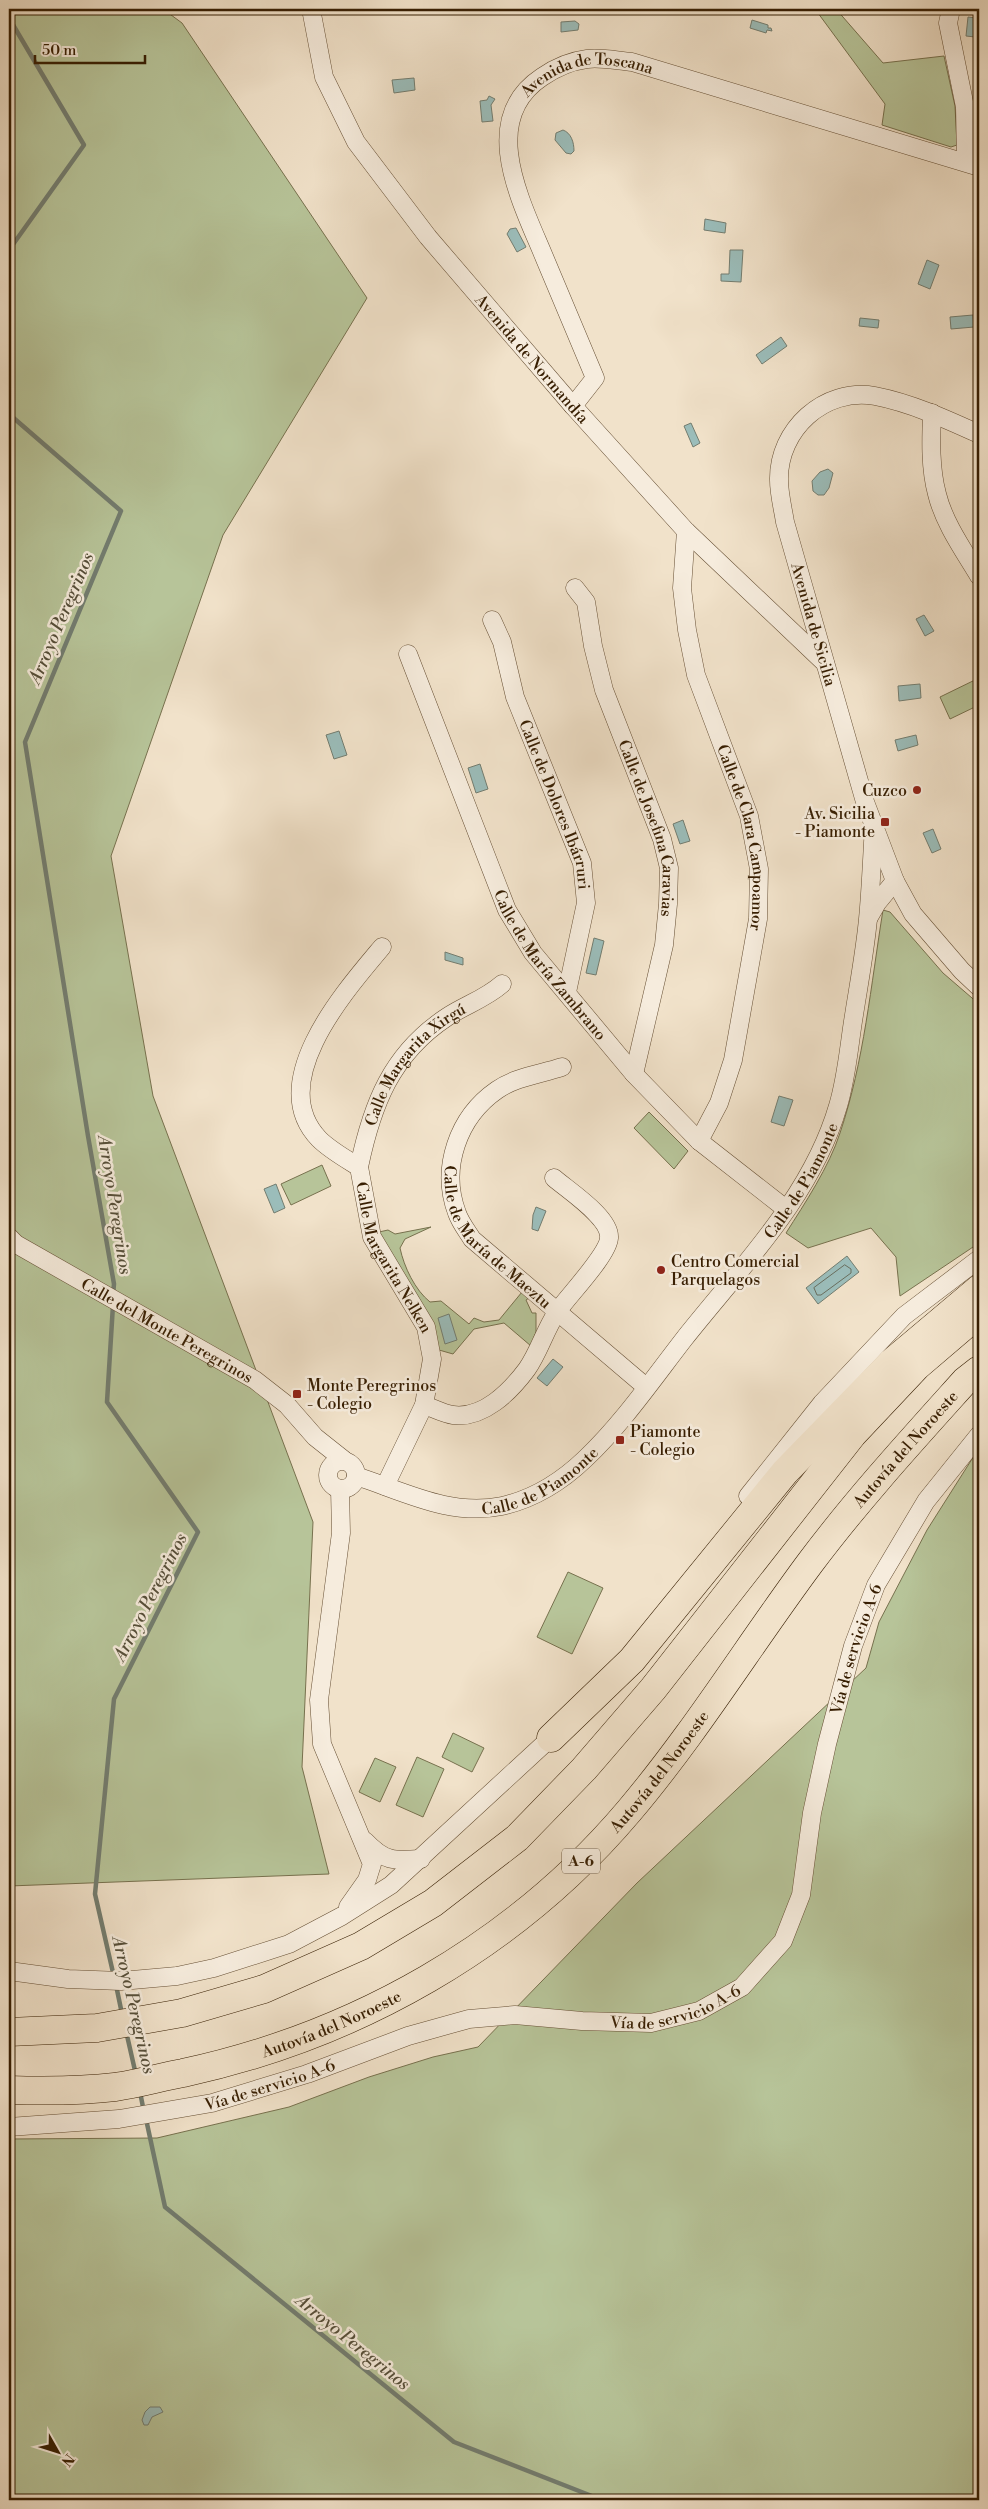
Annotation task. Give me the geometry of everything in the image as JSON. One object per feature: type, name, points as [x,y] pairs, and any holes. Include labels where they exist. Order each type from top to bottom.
[{"type":"highway","points":[[551,1738],[632,1660],[785,1472],[891,1362],[979,1289]]},
{"type":"highway","points":[[9,2032],[97,2028],[163,2017],[264,1989],[361,1946],[433,1903],[516,1838],[584,1769],[654,1689],[852,1435],[917,1366],[979,1313]]},
{"type":"highway","name":"Autovía del Noroeste","points":[[9,2090],[116,2087],[219,2065],[294,2042],[407,1992],[485,1944],[566,1877],[629,1811],[696,1724],[811,1561],[885,1469],[965,1381],[979,1370]]},
{"type":"street","name":"Avenida de Normandía","points":[[311,9],[324,76],[356,142],[428,237],[573,406],[686,531],[825,663]]},
{"type":"street","points":[[951,9],[948,23],[965,107],[973,165]]},
{"type":"street","name":"Avenida de Toscana","points":[[573,406],[595,378],[519,196],[510,158],[508,132],[508,124],[516,102],[532,84],[555,68],[587,59],[632,62],[973,165]]},
{"type":"street","name":"Avenida de Sicilia","points":[[979,434],[932,413],[873,396],[842,397],[813,409],[794,428],[782,456],[779,480],[784,522],[874,826],[894,881],[913,914],[962,971],[979,987]]},
{"type":"street","points":[[932,413],[931,452],[937,495],[950,528],[979,576]]},
{"type":"street","name":"Calle de Clara Campoamor","points":[[686,531],[682,588],[687,630],[696,675],[749,816],[759,869],[758,919],[733,1060],[719,1104],[699,1141]]},
{"type":"street","name":"Calle de Josefina Caravias","points":[[576,588],[586,602],[593,646],[604,690],[662,839],[669,868],[664,945],[634,1074]]},
{"type":"street","name":"Calle de Dolores Ibárruri","points":[[492,620],[502,642],[515,697],[582,863],[586,903],[566,992]]},
{"type":"street","name":"Calle de María Zambrano","points":[[408,654],[507,910],[533,952],[634,1074],[699,1141],[786,1209]]},
{"type":"street","name":"Calle de Piamonte","points":[[356,1476],[425,1502],[462,1508],[501,1506],[530,1496],[555,1484],[585,1459],[646,1387],[786,1209],[808,1176],[826,1140],[838,1104],[868,920],[874,826]]},
{"type":"street","name":"Calle de Piamonte","points":[[868,920],[877,903],[894,881]]},
{"type":"street","name":"Calle Margarita Nelken","points":[[382,947],[333,1006],[317,1034],[306,1062],[301,1095],[306,1120],[319,1139],[359,1167],[372,1238],[426,1327],[432,1359],[424,1405],[385,1486]]},
{"type":"street","name":"Calle Margarita Xirgú","points":[[359,1167],[372,1114],[385,1083],[400,1060],[416,1041],[447,1017],[488,996],[502,984]]},
{"type":"street","name":"Calle de María de Maeztu","points":[[562,1067],[520,1079],[497,1089],[478,1106],[461,1130],[452,1156],[451,1181],[457,1213],[472,1239],[556,1313],[646,1387]]},
{"type":"street","points":[[424,1405],[453,1415],[480,1412],[505,1395],[527,1369],[556,1313],[604,1251],[609,1238],[606,1225],[600,1216],[554,1178]]},
{"type":"street","name":"Calle del Monte Peregrinos","points":[[9,1237],[16,1244],[270,1391],[287,1405],[316,1437],[344,1460]]},
{"type":"street","points":[[9,1971],[68,1979],[121,1981],[177,1976],[214,1968],[289,1944],[342,1916],[392,1885],[551,1738],[624,1656],[822,1403],[904,1316],[979,1259]]},
{"type":"street","name":"Vía de servicio A-6","points":[[9,2127],[119,2118],[212,2103],[307,2074],[408,2036],[469,2019],[516,2015],[582,2021],[651,2023],[699,2011],[742,1987],[783,1941],[801,1895],[812,1813],[827,1744],[853,1646],[876,1585],[926,1501],[979,1435]]},
{"type":"street","name":"Calle del Monte Peregrinos","points":[[316,1437],[328,1471]]},
{"type":"street","points":[[344,1460],[353,1466],[356,1476],[351,1486],[340,1489],[331,1484],[328,1471],[334,1462],[344,1460]]},
{"type":"street","points":[[340,1489],[341,1533],[320,1709],[322,1744],[372,1864],[367,1880],[342,1916]]},
{"type":"street","points":[[362,1837],[379,1856],[395,1861],[421,1859]]},
{"type":"green space","points":[[9,9],[163,9],[182,23],[367,298],[223,535],[111,856],[153,1096],[313,1522],[302,1767],[329,1874],[9,1886]]},
{"type":"green space","points":[[815,9],[836,9],[883,63],[944,56],[955,106],[957,145],[951,147],[882,125],[885,104]]},
{"type":"green space","points":[[979,678],[979,705],[950,719],[940,697]]},
{"type":"green space","points":[[883,910],[890,912],[943,973],[979,1004],[979,1243],[900,1296],[896,1257],[871,1228],[808,1248],[786,1233],[830,1159],[840,1133],[861,1051]]},
{"type":"green space","points":[[649,1112],[688,1151],[674,1169],[634,1128]]},
{"type":"green space","points":[[322,1165],[331,1186],[291,1205],[281,1184]]},
{"type":"green space","points":[[431,1227],[405,1239],[400,1248],[407,1270],[415,1285],[425,1297],[430,1302],[441,1301],[469,1324],[474,1318],[484,1322],[499,1320],[522,1292],[529,1298],[526,1300],[532,1313],[536,1313],[536,1332],[531,1346],[504,1323],[474,1329],[453,1354],[439,1350],[434,1327],[379,1232],[388,1230],[395,1234]]},
{"type":"green space","points":[[979,1448],[979,2500],[9,2500],[9,2139],[157,2138],[289,2107],[369,2077],[433,2057],[478,2047],[637,1883],[866,1668],[879,1622],[927,1530]]},
{"type":"green space","points":[[568,1572],[603,1588],[572,1654],[537,1637]]},
{"type":"green space","points":[[453,1733],[484,1748],[472,1772],[442,1757]]},
{"type":"green space","points":[[417,1757],[444,1769],[423,1817],[396,1805]]},
{"type":"green space","points":[[375,1758],[396,1767],[380,1802],[359,1792]]},
{"type":"water","points":[[968,17],[977,18],[975,37],[966,36]]},
{"type":"water","points":[[752,20],[768,25],[768,28],[771,28],[772,31],[767,30],[766,33],[750,28]]},
{"type":"water","points":[[575,21],[579,24],[578,30],[561,32],[561,22]]},
{"type":"water","points":[[414,78],[415,90],[394,93],[392,80]]},
{"type":"water","points":[[489,96],[495,99],[491,105],[493,121],[482,122],[480,101],[487,100]]},
{"type":"water","points":[[563,130],[568,133],[573,141],[574,151],[571,154],[566,153],[555,140],[556,133]]},
{"type":"water","points":[[705,219],[726,223],[725,233],[704,230]]},
{"type":"water","points":[[516,228],[526,247],[517,252],[507,234],[510,229]]},
{"type":"water","points":[[730,250],[743,250],[741,282],[721,281],[721,274],[729,274]]},
{"type":"water","points":[[927,260],[939,265],[930,289],[918,284]]},
{"type":"water","points":[[973,315],[974,327],[951,329],[950,317]]},
{"type":"water","points":[[860,318],[879,320],[878,328],[859,326]]},
{"type":"water","points":[[781,337],[787,346],[762,364],[756,355]]},
{"type":"water","points":[[691,423],[700,443],[693,447],[684,426]]},
{"type":"water","points":[[828,469],[833,473],[829,488],[824,495],[818,495],[813,491],[812,481],[820,472]]},
{"type":"water","points":[[924,615],[934,631],[925,636],[916,619]]},
{"type":"water","points":[[920,684],[921,698],[899,701],[898,686]]},
{"type":"water","points":[[339,731],[347,755],[334,759],[326,735]]},
{"type":"water","points":[[916,735],[918,745],[898,751],[895,740]]},
{"type":"water","points":[[480,764],[488,789],[476,793],[468,768]]},
{"type":"water","points":[[683,820],[690,841],[680,844],[673,824]]},
{"type":"water","points":[[933,829],[941,849],[932,853],[923,833]]},
{"type":"water","points":[[594,938],[604,941],[596,975],[586,973]]},
{"type":"water","points":[[445,952],[463,958],[463,965],[445,960]]},
{"type":"water","points":[[779,1096],[793,1100],[784,1126],[771,1122]]},
{"type":"water","points":[[276,1184],[285,1208],[274,1213],[264,1189]]},
{"type":"water","points":[[536,1207],[546,1211],[538,1231],[532,1229],[533,1215]]},
{"type":"water","points":[[847,1256],[859,1272],[818,1304],[806,1288]]},
{"type":"water","points":[[449,1314],[457,1340],[445,1344],[438,1318]]},
{"type":"water","points":[[553,1359],[563,1367],[547,1386],[537,1378]]},
{"type":"water","points":[[150,2407],[160,2407],[163,2412],[152,2417],[148,2425],[144,2425],[142,2420],[145,2412]]},
{"type":"waterway","name":"Arroyo Peregrinos","points":[[9,18],[84,145],[9,250]]},
{"type":"waterway","name":"Arroyo Peregrinos","points":[[9,414],[121,511],[25,742],[88,1136],[114,1284],[113,1295]]},
{"type":"waterway","name":"Arroyo Peregrinos","points":[[113,1305],[107,1402],[198,1532],[114,1699],[95,1894],[114,1977]]},
{"type":"waterway","name":"Arroyo Peregrinos","points":[[116,1985],[122,2014]]},
{"type":"waterway","name":"Arroyo Peregrinos","points":[[126,2031],[136,2075]]},
{"type":"waterway","name":"Arroyo Peregrinos","points":[[140,2092],[144,2112]]},
{"type":"waterway","name":"Arroyo Peregrinos","points":[[146,2119],[165,2207],[454,2442],[602,2500]]},
{"type":"place","name":"Cuzco","points":[[917,790]]},
{"type":"place","name":"Av. Sicilia - Piamonte","points":[[885,822]]},
{"type":"place","name":"Centro Comercial Parquelagos","points":[[661,1270]]},
{"type":"place","name":"Monte Peregrinos - Colegio","points":[[297,1394]]},
{"type":"place","name":"Piamonte - Colegio","points":[[620,1440]]}]
